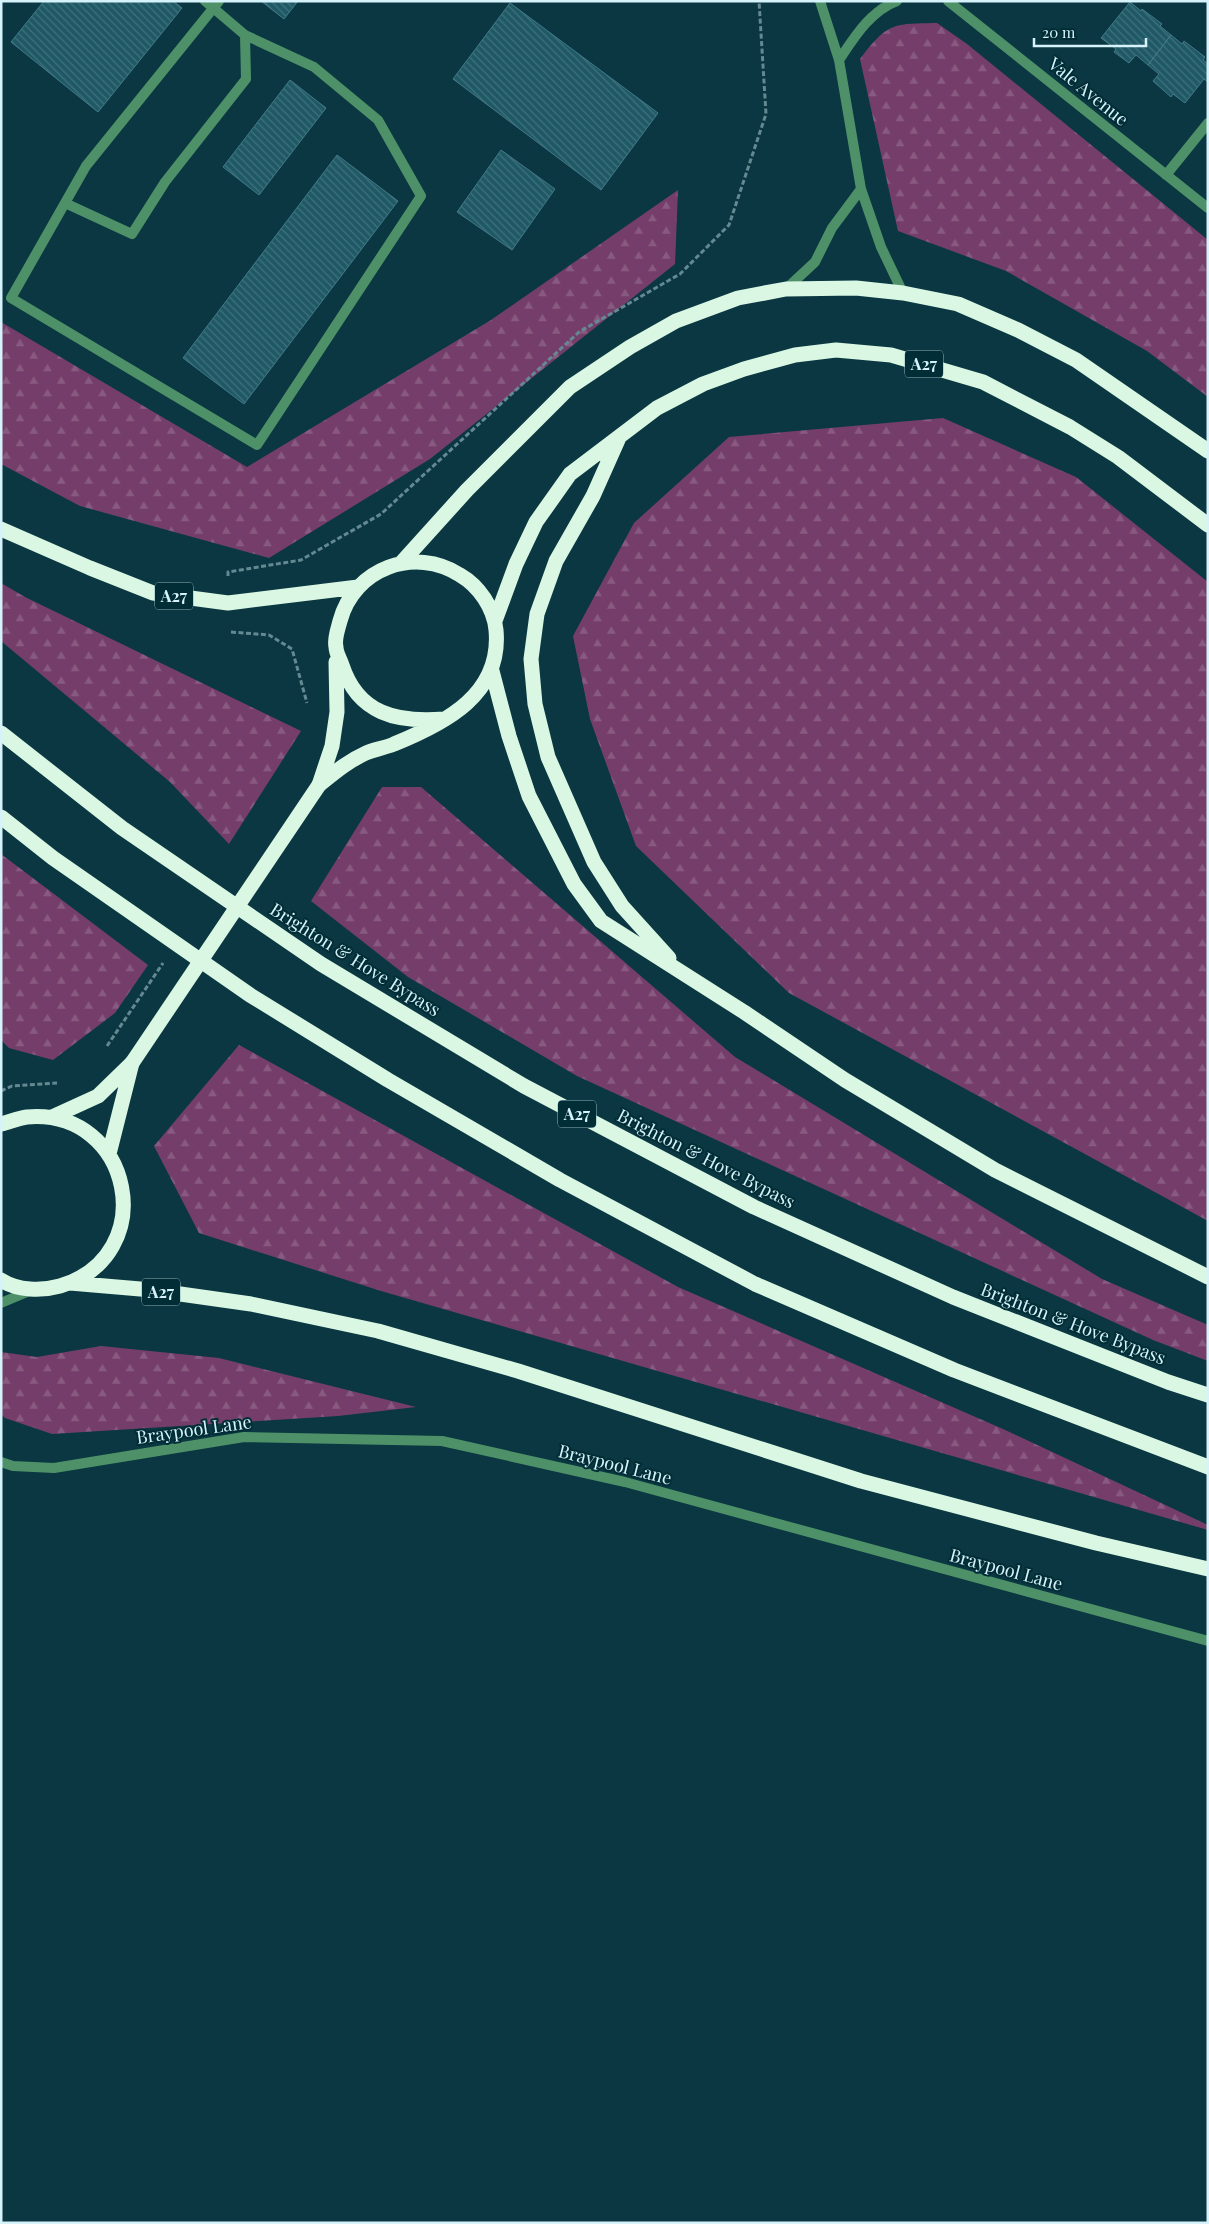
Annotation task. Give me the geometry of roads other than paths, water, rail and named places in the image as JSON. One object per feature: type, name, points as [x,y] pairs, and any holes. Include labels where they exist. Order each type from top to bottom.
[{"type":"highway","points":[[402,562],[467,490],[570,387],[630,347],[676,321],[738,298],[786,288],[856,288],[903,293],[958,304],[1026,334],[1076,360],[1208,451]]},
{"type":"highway","name":"A27","points":[[495,621],[516,564],[536,522],[570,474],[657,408],[703,384],[744,369],[795,355],[836,350],[891,354],[983,382],[1070,427],[1118,457],[1208,525]]},
{"type":"highway","name":"A27","points":[[618,439],[593,496],[556,561],[537,614],[531,659],[535,704],[548,757],[594,862],[622,906],[681,972]]},
{"type":"highway","name":"A27","points":[[1,528],[90,568],[153,593],[228,603],[358,587]]},
{"type":"highway","points":[[52,1117],[98,1096],[132,1063],[319,785],[332,746],[338,712],[335,646],[344,608],[358,587],[378,571],[402,562],[426,561],[449,568],[470,580],[485,599],[495,621],[497,646],[492,671],[480,692],[463,708],[444,720],[394,744],[367,753],[346,764],[319,785]]},
{"type":"highway","points":[[335,646],[347,680],[360,697],[378,711],[398,719],[420,722],[444,720]]},
{"type":"highway","name":"A27","points":[[492,671],[509,736],[529,796],[574,884],[601,922],[681,972],[845,1080],[995,1170],[1208,1277]]},
{"type":"highway","name":"Brighton & Hove Bypass","points":[[1,733],[122,828],[313,958],[524,1086],[754,1206],[953,1297],[1168,1382],[1208,1395]]},
{"type":"highway","points":[[1,817],[53,858],[250,995],[388,1080],[560,1180],[755,1284],[954,1370],[1208,1468]]},
{"type":"highway","points":[[109,1154],[132,1063]]},
{"type":"highway","points":[[1,1124],[26,1117],[52,1117],[74,1124],[94,1136],[109,1154],[120,1177],[125,1202],[121,1228],[110,1251],[93,1270],[70,1283],[52,1288],[33,1290],[1,1280]]},
{"type":"highway","name":"A27","points":[[70,1283],[152,1290],[251,1304],[378,1331],[518,1371],[861,1481],[1096,1543],[1208,1569]]},
{"type":"street","points":[[820,1],[839,60],[861,189],[881,247],[903,293]]},
{"type":"street","points":[[839,60],[864,24],[891,3],[897,1]]},
{"type":"street","name":"Vale Avenue","points":[[948,1],[1208,208]]},
{"type":"street","points":[[213,3],[245,35],[314,67],[378,120],[421,196],[257,445],[11,298],[86,166],[213,3]]},
{"type":"street","points":[[65,203],[132,234],[165,182],[246,79],[245,35]]},
{"type":"street","points":[[1166,176],[1208,123]]},
{"type":"street","points":[[786,288],[816,262],[832,228],[861,189]]},
{"type":"street","points":[[1,1303],[33,1290]]},
{"type":"street","name":"Braypool Lane","points":[[1,1462],[13,1466],[54,1468],[244,1436],[442,1441],[625,1482],[1208,1641]]}]
